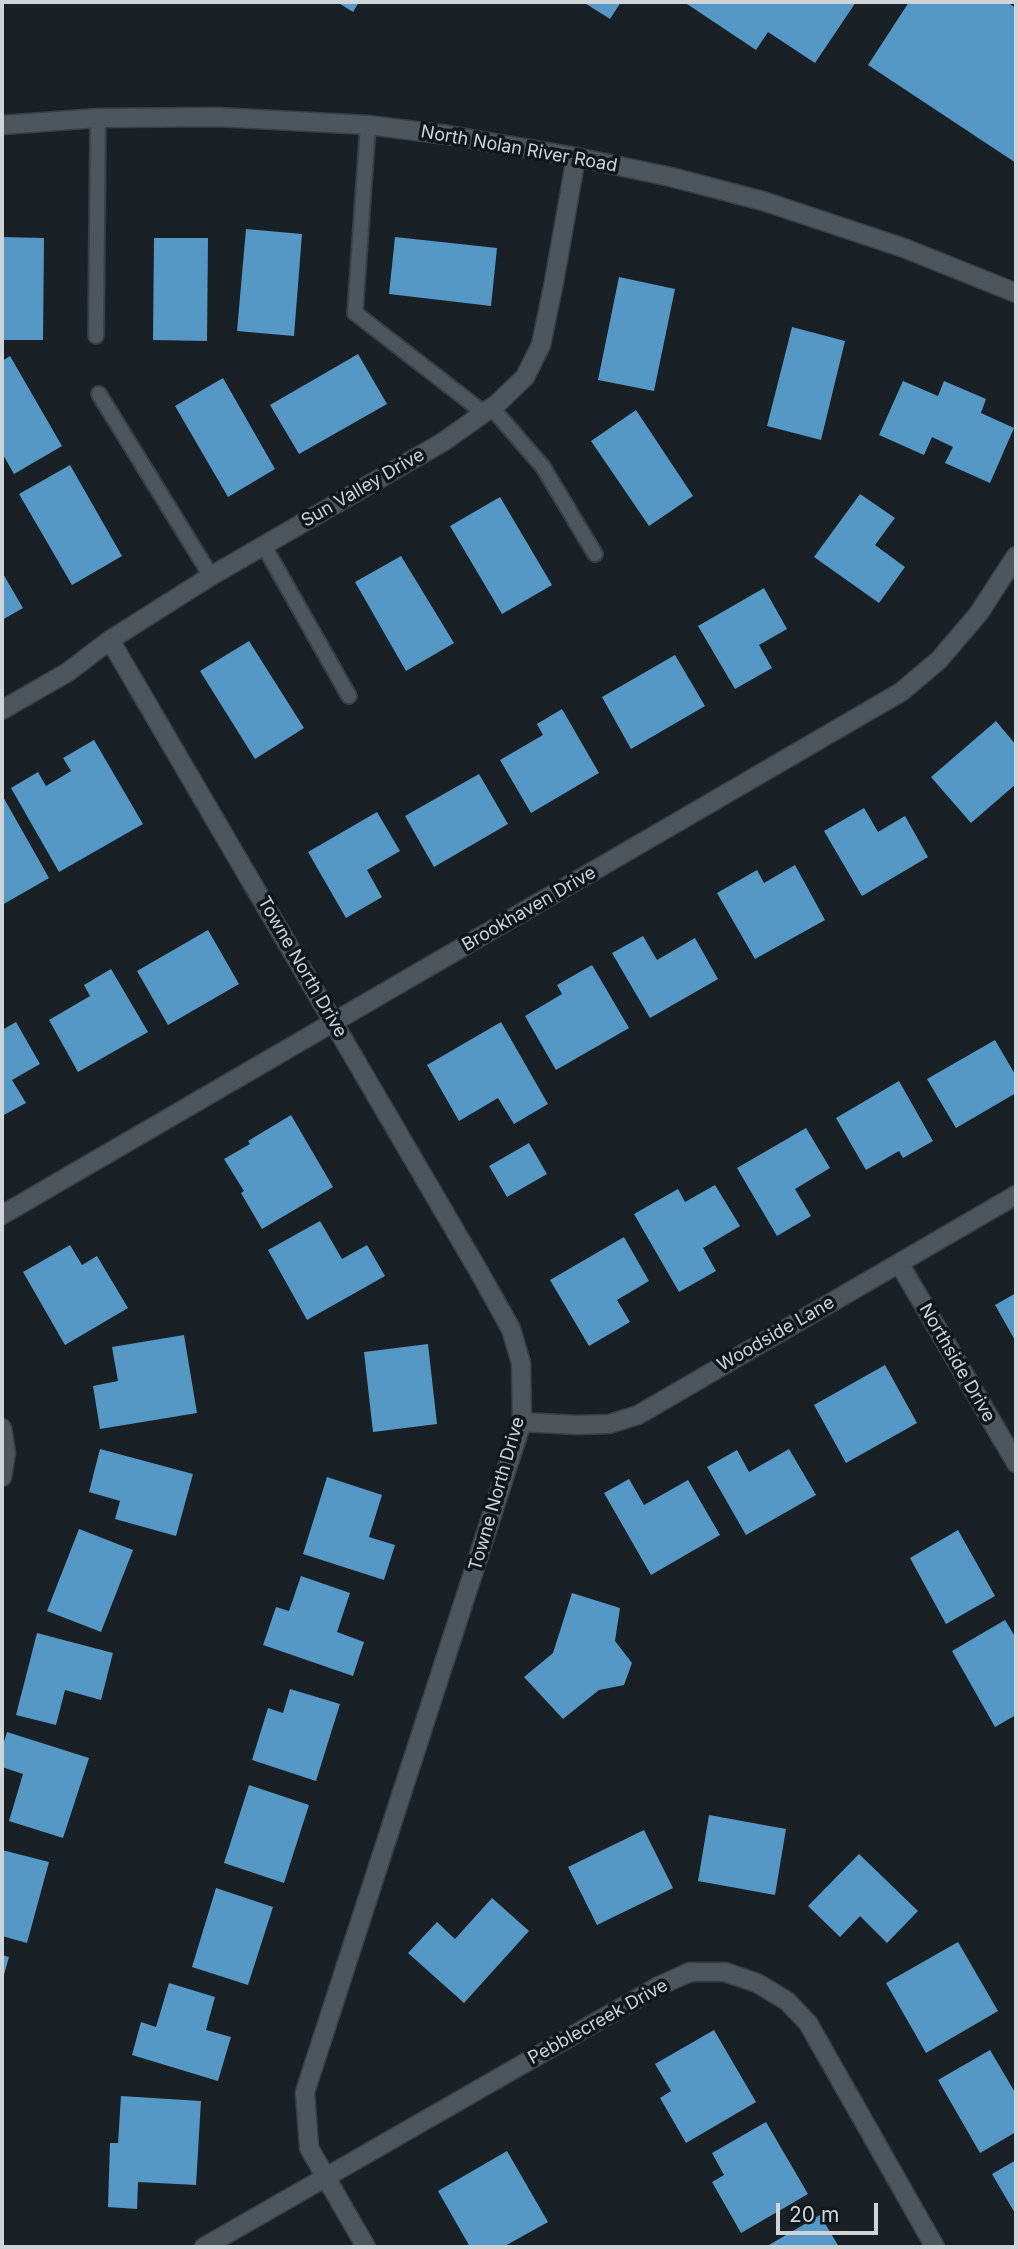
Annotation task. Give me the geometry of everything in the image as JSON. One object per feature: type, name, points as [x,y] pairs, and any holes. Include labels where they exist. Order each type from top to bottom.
[{"type":"street","name":"North Nolan River Road","points":[[2,125],[98,118],[218,117],[368,125],[448,135],[671,177],[789,209],[904,248],[1016,293]]},
{"type":"street","name":"Sun Valley Drive","points":[[2,710],[68,671],[110,640],[211,576],[443,442],[488,411],[525,377],[541,345],[576,157]]},
{"type":"street","name":"Brookhaven Drive","points":[[2,1215],[901,692],[939,660],[979,613],[1016,556]]},
{"type":"street","name":"Towne North Drive","points":[[110,640],[511,1329],[522,1366],[522,1422],[305,2092],[309,2148],[366,2247]]},
{"type":"street","name":"Woodside Lane","points":[[522,1422],[577,1425],[609,1423],[638,1415],[1016,1195]]},
{"type":"street","name":"Northside Drive","points":[[899,1263],[1016,1463]]},
{"type":"street","points":[[2,1428],[6,1452],[2,1476]]},
{"type":"street","name":"Pebblecreek Drive","points":[[204,2247],[659,1986],[690,1972],[725,1972],[757,1983],[787,2001],[808,2023],[936,2247]]},
{"type":"lane","points":[[96,337],[98,118]]},
{"type":"lane","points":[[368,125],[355,313],[488,411],[543,467],[595,554]]},
{"type":"lane","points":[[99,394],[211,576]]},
{"type":"lane","points":[[264,546],[349,696]]},
{"type":"building","points":[[337,2],[359,2],[353,12]]},
{"type":"building","points":[[583,2],[621,2],[610,19]]},
{"type":"building","points":[[684,2],[856,2],[815,63],[768,32],[756,50]]},
{"type":"building","points":[[909,2],[1007,2],[1016,8],[1016,163],[868,65]]},
{"type":"building","points":[[246,229],[302,234],[294,336],[237,331]]},
{"type":"building","points":[[2,237],[44,238],[43,340],[2,340]]},
{"type":"building","points":[[395,237],[497,248],[491,306],[389,294]]},
{"type":"building","points":[[154,238],[208,238],[207,341],[153,340]]},
{"type":"building","points":[[619,277],[675,289],[654,391],[598,380]]},
{"type":"building","points":[[792,327],[845,341],[821,440],[767,426]]},
{"type":"building","points":[[358,354],[387,404],[299,454],[270,405]]},
{"type":"building","points":[[10,356],[62,446],[14,474],[2,453],[2,361]]},
{"type":"building","points":[[223,378],[275,469],[228,497],[175,406]]},
{"type":"building","points":[[903,381],[938,396],[944,381],[986,399],[981,413],[1014,428],[990,483],[945,463],[953,447],[932,437],[924,455],[879,435]]},
{"type":"building","points":[[636,410],[693,496],[649,526],[591,441]]},
{"type":"building","points":[[70,465],[122,556],[72,585],[19,494]]},
{"type":"building","points":[[860,494],[895,518],[875,545],[905,567],[879,603],[814,557]]},
{"type":"building","points":[[500,497],[552,585],[502,614],[450,526]]},
{"type":"building","points":[[401,556],[454,643],[406,671],[355,582]]},
{"type":"building","points":[[2,572],[23,608],[2,620]]},
{"type":"building","points":[[764,588],[787,629],[759,645],[772,668],[735,689],[698,626]]},
{"type":"building","points":[[249,641],[304,728],[255,759],[200,671]]},
{"type":"building","points":[[675,655],[705,706],[631,749],[602,697]]},
{"type":"building","points":[[562,709],[599,773],[531,813],[500,760],[543,735],[537,724]]},
{"type":"building","points":[[996,721],[1016,745],[1016,784],[971,823],[931,777]]},
{"type":"building","points":[[94,740],[143,824],[59,872],[11,788],[38,772],[46,786],[71,771],[63,758]]},
{"type":"building","points":[[479,774],[508,824],[434,867],[405,816]]},
{"type":"building","points":[[2,795],[49,878],[2,905]]},
{"type":"building","points":[[864,808],[878,832],[905,816],[928,857],[862,896],[824,831]]},
{"type":"building","points":[[377,812],[400,851],[367,870],[382,897],[346,918],[308,852]]},
{"type":"building","points":[[795,865],[825,920],[755,959],[717,893],[757,870],[764,883]]},
{"type":"building","points":[[208,930],[239,984],[168,1025],[137,971]]},
{"type":"building","points":[[643,936],[657,960],[695,938],[718,979],[650,1018],[612,953]]},
{"type":"building","points":[[592,965],[629,1028],[556,1070],[525,1016],[562,994],[557,985]]},
{"type":"building","points":[[111,969],[148,1032],[78,1072],[49,1020],[90,996],[84,985]]},
{"type":"building","points":[[16,1022],[40,1064],[12,1080],[26,1103],[2,1116],[2,1030]]},
{"type":"building","points":[[501,1022],[548,1104],[514,1124],[498,1098],[459,1121],[427,1065]]},
{"type":"building","points":[[995,1040],[1016,1076],[1016,1093],[956,1128],[927,1079]]},
{"type":"building","points":[[899,1081],[933,1141],[903,1158],[899,1151],[866,1170],[836,1118]]},
{"type":"building","points":[[291,1115],[333,1187],[262,1229],[241,1193],[244,1191],[224,1159]]},
{"type":"building","points":[[806,1128],[830,1168],[795,1189],[811,1216],[777,1236],[737,1168]]},
{"type":"building","points":[[529,1143],[547,1174],[507,1197],[489,1166]]},
{"type":"building","points":[[715,1185],[740,1226],[703,1248],[716,1271],[679,1292],[634,1214],[678,1189],[685,1202]]},
{"type":"building","points":[[320,1221],[342,1259],[367,1245],[385,1276],[307,1320],[268,1250]]},
{"type":"building","points":[[624,1237],[649,1281],[617,1300],[630,1322],[589,1346],[550,1280]]},
{"type":"building","points":[[70,1245],[82,1265],[97,1256],[128,1308],[65,1345],[23,1272]]},
{"type":"building","points":[[1016,1293],[1016,1342],[995,1305]]},
{"type":"building","points":[[184,1335],[197,1413],[100,1429],[93,1386],[118,1381],[112,1347]]},
{"type":"building","points":[[428,1344],[437,1424],[373,1432],[364,1352]]},
{"type":"building","points":[[885,1365],[917,1423],[846,1463],[814,1405]]},
{"type":"building","points":[[100,1449],[193,1474],[176,1536],[115,1519],[120,1501],[89,1492]]},
{"type":"building","points":[[789,1449],[816,1495],[746,1535],[707,1467],[737,1450],[749,1472]]},
{"type":"building","points":[[327,1477],[382,1495],[369,1537],[395,1545],[384,1580],[303,1554]]},
{"type":"building","points":[[629,1479],[644,1505],[688,1480],[720,1535],[651,1575],[604,1493]]},
{"type":"building","points":[[79,1529],[133,1550],[101,1632],[47,1611]]},
{"type":"building","points":[[958,1530],[995,1596],[946,1624],[910,1558]]},
{"type":"building","points":[[301,1576],[350,1593],[337,1632],[364,1642],[353,1676],[263,1645],[276,1607],[289,1611]]},
{"type":"building","points":[[572,1593],[620,1608],[615,1641],[632,1663],[624,1685],[599,1690],[563,1719],[524,1677],[553,1653]]},
{"type":"building","points":[[1005,1620],[1016,1638],[1016,1715],[995,1727],[952,1651]]},
{"type":"building","points":[[37,1633],[113,1653],[101,1700],[65,1690],[56,1725],[16,1715]]},
{"type":"building","points":[[290,1689],[340,1704],[316,1781],[252,1760],[268,1708],[283,1713]]},
{"type":"building","points":[[7,1732],[89,1758],[63,1838],[9,1821],[23,1774],[2,1767],[2,1748]]},
{"type":"building","points":[[249,1785],[309,1805],[284,1883],[224,1863]]},
{"type":"building","points":[[709,1815],[786,1829],[775,1895],[698,1881]]},
{"type":"building","points":[[644,1830],[673,1888],[597,1925],[568,1867]]},
{"type":"building","points":[[2,1850],[49,1862],[27,1943],[2,1936]]},
{"type":"building","points":[[859,1854],[918,1911],[887,1943],[860,1916],[840,1937],[808,1906]]},
{"type":"building","points":[[216,1888],[273,1907],[248,1985],[192,1967]]},
{"type":"building","points":[[492,1898],[529,1931],[464,2003],[408,1953],[437,1922],[455,1939]]},
{"type":"building","points":[[958,1942],[998,2011],[926,2053],[886,1983]]},
{"type":"building","points":[[2,1955],[9,1957],[2,1982]]},
{"type":"building","points":[[169,1983],[215,1997],[206,2030],[231,2037],[218,2081],[132,2055],[141,2022],[156,2027]]},
{"type":"building","points":[[714,2030],[756,2102],[686,2143],[660,2098],[671,2091],[655,2064]]},
{"type":"building","points":[[990,2050],[1016,2094],[1016,2132],[980,2153],[938,2080]]},
{"type":"building","points":[[121,2096],[201,2101],[196,2185],[138,2182],[137,2209],[108,2207],[110,2143],[118,2143]]},
{"type":"building","points":[[766,2122],[808,2194],[741,2233],[712,2182],[724,2175],[712,2153]]},
{"type":"building","points":[[507,2151],[548,2222],[503,2247],[470,2247],[438,2191]]},
{"type":"building","points":[[1016,2160],[1016,2215],[992,2174]]},
{"type":"building","points":[[820,2215],[839,2247],[770,2247],[769,2245]]}]
